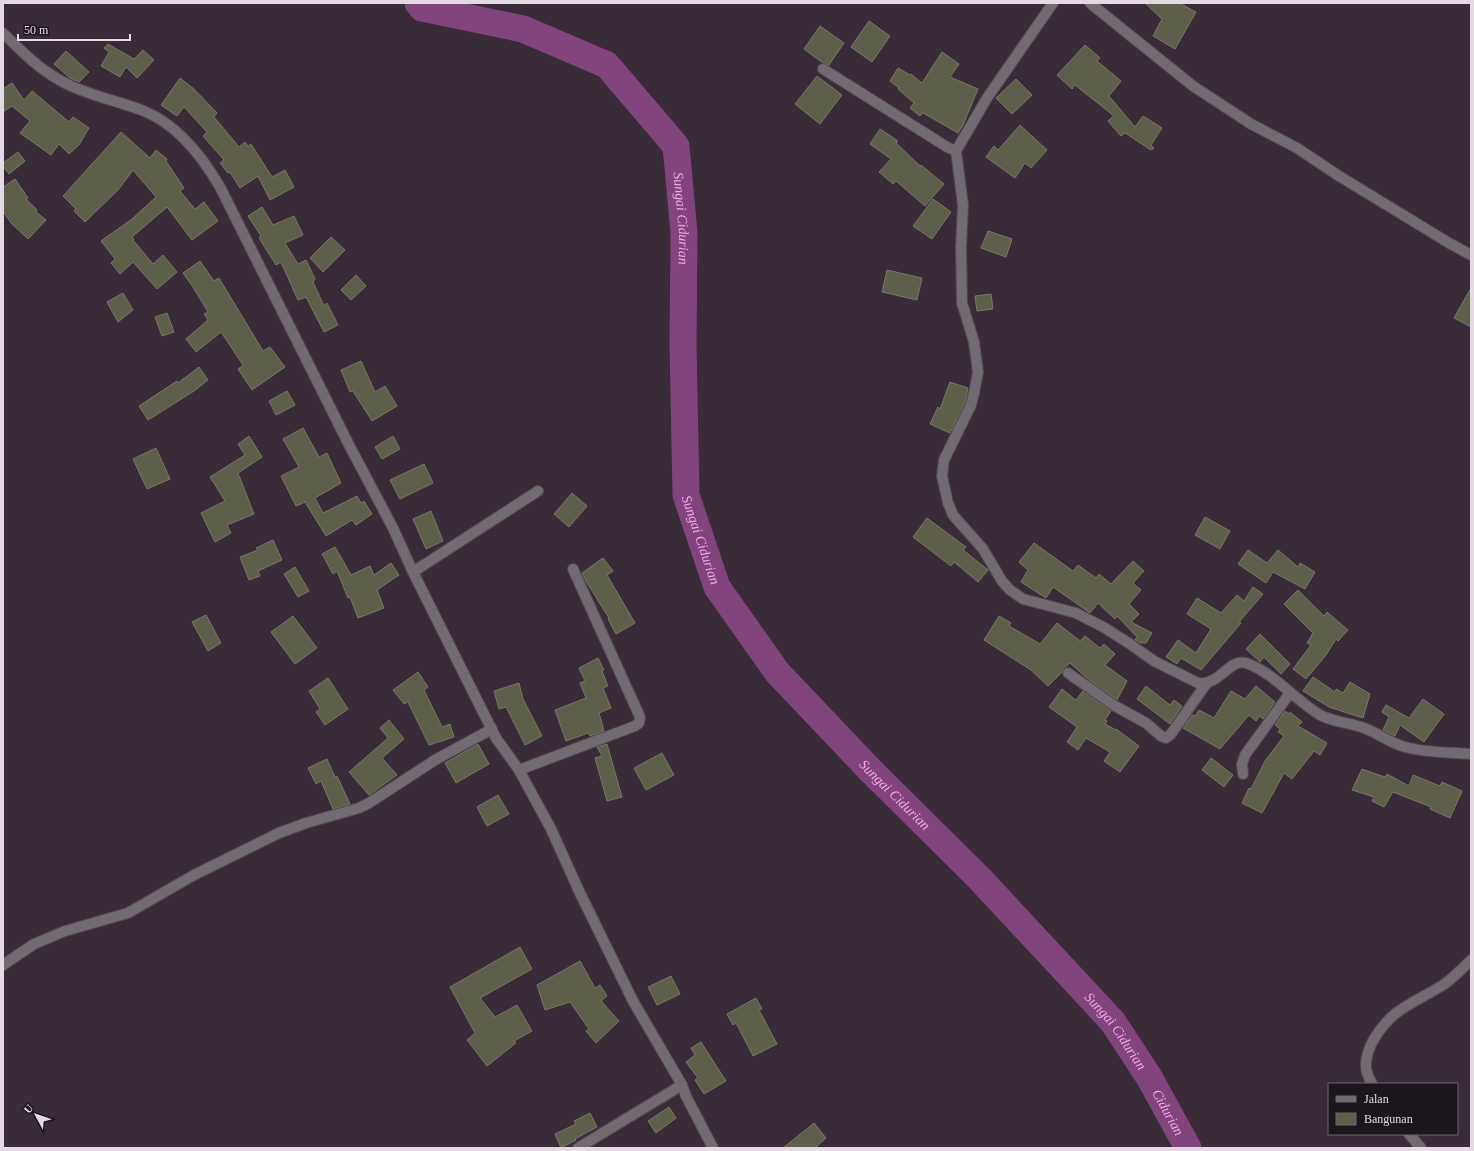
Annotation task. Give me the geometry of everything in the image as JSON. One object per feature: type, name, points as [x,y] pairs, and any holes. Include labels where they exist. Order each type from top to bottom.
[{"type":"street","points":[[1052,3],[991,93],[956,151],[963,205],[961,247],[962,303],[974,342],[978,372],[971,405],[944,460],[942,471],[948,503],[955,519],[983,549],[1006,587],[1023,600],[1076,613],[1105,628],[1154,662],[1198,683],[1206,684],[1212,682],[1234,664],[1240,662],[1259,669],[1324,717],[1365,728],[1404,747],[1419,750],[1471,754]]},
{"type":"street","points":[[1090,3],[1199,90],[1251,124],[1296,148],[1339,176],[1471,254]]},
{"type":"street","points":[[3,33],[39,66],[65,84],[84,92],[145,111],[169,124],[186,140],[211,172],[220,187],[348,443],[393,528],[413,572],[496,738],[519,770],[551,829],[579,891],[634,1001],[682,1085],[686,1096],[713,1148]]},
{"type":"street","points":[[823,69],[867,98],[956,151]]},
{"type":"street","points":[[413,572],[538,491]]},
{"type":"street","points":[[519,770],[635,726],[639,723],[640,718],[573,569]]},
{"type":"street","points":[[1068,673],[1115,706],[1146,723],[1161,736],[1166,738],[1171,734],[1206,684]]},
{"type":"street","points":[[1243,774],[1242,764],[1245,755],[1290,693]]},
{"type":"street","points":[[3,965],[34,944],[65,931],[128,913],[194,875],[279,833],[306,823],[364,806],[435,760],[492,729]]},
{"type":"street","points":[[1371,1083],[1367,1076],[1367,1058],[1370,1048],[1381,1029],[1396,1013],[1446,983],[1471,960]]},
{"type":"street","points":[[578,1148],[682,1085]]},
{"type":"street","points":[[1410,1135],[1421,1148]]},
{"type":"building","points":[[1145,3],[1179,3],[1196,12],[1175,49],[1153,36],[1162,19]]},
{"type":"building","points":[[869,21],[890,36],[872,62],[851,47]]},
{"type":"building","points":[[820,26],[844,43],[829,65],[823,63],[804,49]]},
{"type":"building","points":[[108,44],[134,59],[143,50],[154,60],[137,78],[126,67],[120,77],[101,66],[109,52],[104,48]]},
{"type":"building","points":[[1085,45],[1100,58],[1097,61],[1121,81],[1109,96],[1135,127],[1143,116],[1162,128],[1151,145],[1154,148],[1151,150],[1125,133],[1121,136],[1108,121],[1114,116],[1075,85],[1072,89],[1057,75]]},
{"type":"building","points":[[66,51],[89,72],[79,82],[70,78],[54,64]]},
{"type":"building","points":[[942,52],[959,64],[950,77],[978,89],[963,125],[958,133],[923,113],[920,116],[910,108],[914,103],[890,81],[898,68],[910,75],[911,74],[922,83]]},
{"type":"building","points":[[817,76],[842,95],[820,124],[795,104]]},
{"type":"building","points":[[180,78],[194,89],[217,113],[214,117],[239,147],[245,142],[248,146],[251,144],[272,177],[285,170],[294,187],[270,200],[258,176],[240,188],[230,172],[228,173],[220,163],[224,160],[203,136],[207,132],[184,107],[177,116],[161,105]]},
{"type":"building","points":[[1016,79],[1032,95],[1012,114],[996,98]]},
{"type":"building","points":[[12,83],[24,100],[32,91],[69,122],[73,117],[89,128],[79,145],[69,154],[59,144],[51,155],[20,133],[30,121],[12,106],[3,112],[3,89]]},
{"type":"building","points":[[1020,125],[1047,150],[1031,168],[1025,163],[1015,178],[986,157],[994,146],[998,150]]},
{"type":"building","points":[[880,129],[898,141],[896,143],[920,166],[921,165],[944,184],[925,206],[896,181],[893,184],[879,172],[891,159],[870,144]]},
{"type":"building","points":[[121,132],[150,158],[156,150],[167,159],[166,161],[184,188],[180,191],[195,209],[204,202],[218,221],[192,240],[167,207],[132,237],[153,264],[163,255],[177,272],[157,289],[133,262],[120,274],[111,263],[115,259],[101,241],[132,219],[156,197],[133,170],[118,190],[85,222],[74,211],[76,209],[63,196]]},
{"type":"building","points":[[18,152],[25,161],[9,174],[3,166],[3,163]]},
{"type":"building","points":[[15,179],[28,198],[26,199],[37,210],[36,212],[46,220],[28,239],[11,223],[3,211],[3,187]]},
{"type":"building","points":[[933,199],[951,212],[932,239],[913,226]]},
{"type":"building","points":[[262,207],[273,225],[294,216],[303,235],[285,243],[298,264],[306,260],[315,279],[313,282],[324,306],[327,303],[338,325],[324,332],[306,297],[298,300],[281,262],[276,265],[259,238],[261,236],[248,216]]},
{"type":"building","points":[[988,231],[1012,239],[1006,257],[981,248]]},
{"type":"building","points":[[331,237],[345,250],[323,272],[310,258]]},
{"type":"building","points":[[200,261],[214,281],[219,278],[263,351],[270,347],[285,367],[252,390],[238,369],[243,365],[221,332],[196,352],[186,339],[208,320],[204,314],[208,312],[183,273]]},
{"type":"building","points":[[887,270],[922,278],[917,300],[882,292]]},
{"type":"building","points":[[356,275],[366,286],[351,300],[341,290]]},
{"type":"building","points":[[1471,288],[1471,327],[1454,318]]},
{"type":"building","points":[[123,293],[133,310],[118,322],[107,302]]},
{"type":"building","points":[[991,294],[993,309],[977,311],[975,296]]},
{"type":"building","points":[[167,313],[174,332],[162,336],[155,317]]},
{"type":"building","points":[[361,361],[375,392],[385,386],[397,406],[372,421],[353,391],[350,392],[341,370]]},
{"type":"building","points":[[199,367],[208,380],[194,391],[148,420],[139,406],[177,381],[178,383]]},
{"type":"building","points":[[950,382],[968,388],[965,403],[950,433],[930,424],[938,407],[940,409]]},
{"type":"building","points":[[287,391],[295,405],[276,415],[269,401]]},
{"type":"building","points":[[303,428],[319,457],[327,453],[341,483],[315,498],[323,513],[357,496],[361,503],[364,501],[372,514],[356,525],[352,520],[326,536],[305,502],[296,506],[281,476],[299,467],[283,439]]},
{"type":"building","points":[[249,436],[262,457],[238,473],[254,514],[227,525],[231,533],[215,542],[201,513],[225,501],[210,477],[245,455],[238,444]]},
{"type":"building","points":[[393,436],[400,449],[382,459],[375,447]]},
{"type":"building","points":[[156,448],[170,479],[147,489],[133,459]]},
{"type":"building","points":[[424,464],[433,483],[400,499],[390,480]]},
{"type":"building","points":[[572,493],[587,506],[569,527],[554,514]]},
{"type":"building","points":[[431,511],[443,541],[426,549],[413,519]]},
{"type":"building","points":[[1205,517],[1230,531],[1220,549],[1195,535]]},
{"type":"building","points":[[927,518],[966,547],[963,550],[988,570],[978,582],[954,562],[951,566],[913,537]]},
{"type":"building","points":[[273,540],[282,560],[258,571],[260,576],[249,580],[240,557],[258,550],[256,548]]},
{"type":"building","points":[[1034,543],[1073,571],[1078,565],[1096,578],[1099,574],[1111,584],[1133,561],[1144,571],[1133,583],[1141,590],[1129,604],[1139,614],[1131,622],[1152,633],[1146,643],[1141,643],[1135,640],[1137,637],[1117,616],[1115,619],[1098,603],[1090,613],[1053,587],[1046,598],[1021,582],[1028,570],[1019,562]]},
{"type":"building","points":[[335,547],[351,575],[370,566],[374,575],[391,563],[399,575],[377,590],[384,608],[358,618],[350,597],[348,598],[337,571],[333,574],[322,554]]},
{"type":"building","points":[[1248,550],[1267,563],[1278,550],[1298,567],[1300,563],[1315,572],[1305,589],[1273,572],[1266,583],[1238,564]]},
{"type":"building","points":[[603,558],[613,571],[607,575],[635,623],[616,634],[608,619],[609,618],[582,573]]},
{"type":"building","points":[[295,567],[309,591],[298,597],[284,574]]},
{"type":"building","points":[[1253,587],[1263,594],[1239,622],[1241,623],[1201,670],[1181,658],[1177,664],[1166,657],[1178,640],[1196,653],[1211,629],[1187,614],[1197,598],[1221,613],[1237,595],[1244,601]]},
{"type":"building","points":[[1298,590],[1324,616],[1327,612],[1348,630],[1338,641],[1336,639],[1326,655],[1306,679],[1293,669],[1311,645],[1307,643],[1313,633],[1284,604]]},
{"type":"building","points":[[206,615],[221,643],[208,651],[192,622]]},
{"type":"building","points":[[293,616],[317,648],[295,664],[271,632]]},
{"type":"building","points":[[999,616],[1011,623],[1009,626],[1040,644],[1057,623],[1080,641],[1085,636],[1100,648],[1104,644],[1115,654],[1105,665],[1127,681],[1117,700],[1088,679],[1070,663],[1048,686],[1031,670],[984,640]]},
{"type":"building","points":[[1260,634],[1290,664],[1281,674],[1264,657],[1260,662],[1246,649]]},
{"type":"building","points":[[598,658],[604,670],[602,671],[608,686],[603,688],[611,708],[599,713],[604,731],[590,736],[588,733],[566,741],[555,710],[586,698],[580,683],[585,681],[579,668]]},
{"type":"building","points":[[418,672],[428,687],[424,690],[442,727],[450,724],[454,737],[429,745],[408,702],[404,704],[393,690]]},
{"type":"building","points":[[1313,677],[1335,692],[1336,689],[1343,693],[1350,682],[1370,694],[1363,718],[1329,707],[1303,691]]},
{"type":"building","points":[[328,678],[348,709],[325,725],[316,712],[320,709],[309,691]]},
{"type":"building","points":[[519,683],[523,699],[542,736],[525,745],[506,707],[499,709],[494,691]]},
{"type":"building","points":[[1146,686],[1170,705],[1174,700],[1182,706],[1170,724],[1137,699]]},
{"type":"building","points":[[1256,686],[1275,702],[1263,719],[1260,716],[1256,721],[1249,715],[1220,749],[1183,728],[1192,715],[1195,716],[1199,710],[1214,718],[1231,691],[1245,699]]},
{"type":"building","points":[[1062,689],[1076,700],[1083,691],[1111,711],[1105,720],[1107,721],[1105,724],[1116,729],[1139,746],[1120,772],[1104,761],[1110,752],[1086,738],[1078,750],[1067,742],[1077,727],[1049,707]]},
{"type":"building","points":[[1423,699],[1444,714],[1424,742],[1400,725],[1395,736],[1383,730],[1389,717],[1382,712],[1386,705],[1409,718]]},
{"type":"building","points":[[1285,711],[1289,714],[1290,712],[1302,722],[1298,726],[1327,743],[1320,755],[1314,751],[1292,779],[1284,773],[1262,813],[1242,803],[1265,761],[1284,736],[1278,732],[1280,729],[1275,725]]},
{"type":"building","points":[[389,720],[404,739],[382,758],[397,775],[369,795],[349,772],[388,738],[380,728]]},
{"type":"building","points":[[478,744],[489,764],[456,783],[445,763]]},
{"type":"building","points":[[607,744],[622,797],[607,801],[595,758],[602,756],[597,747]]},
{"type":"building","points":[[662,753],[674,775],[646,790],[634,768]]},
{"type":"building","points":[[1211,758],[1233,775],[1224,787],[1202,770]]},
{"type":"building","points":[[327,759],[350,804],[333,809],[321,781],[316,784],[308,768]]},
{"type":"building","points":[[1362,769],[1385,777],[1387,774],[1409,786],[1413,775],[1440,786],[1442,782],[1462,791],[1450,818],[1430,809],[1431,807],[1393,792],[1384,807],[1372,801],[1374,797],[1352,790]]},
{"type":"building","points":[[498,795],[509,814],[487,826],[477,807]]},
{"type":"building","points":[[520,947],[532,969],[480,998],[495,1017],[517,1005],[532,1031],[514,1041],[516,1043],[487,1066],[467,1040],[475,1033],[450,987]]},
{"type":"building","points":[[580,961],[595,988],[600,985],[607,996],[601,1001],[619,1021],[596,1043],[586,1031],[589,1029],[570,1002],[545,1010],[537,985]]},
{"type":"building","points":[[671,976],[680,994],[657,1005],[648,987]]},
{"type":"building","points":[[756,998],[762,1009],[759,1010],[777,1044],[753,1056],[736,1023],[733,1025],[727,1014]]},
{"type":"building","points":[[701,1042],[726,1081],[704,1094],[695,1080],[698,1078],[686,1062],[695,1055],[691,1048]]},
{"type":"building","points":[[669,1107],[676,1118],[656,1133],[648,1121]]},
{"type":"building","points":[[590,1113],[597,1127],[561,1148],[555,1134],[576,1124],[574,1121]]},
{"type":"building","points":[[814,1123],[826,1138],[815,1148],[783,1148]]},
{"type":"waterway","name":"Sungai Cidurian","points":[[418,3],[422,8],[523,29],[607,65],[676,146],[684,233],[683,344],[686,495],[717,587],[777,672],[871,771],[980,879],[1113,1022],[1149,1077],[1188,1148]]},
{"type":"water label","name":"Cidurian","points":[[1169,1112]]}]
